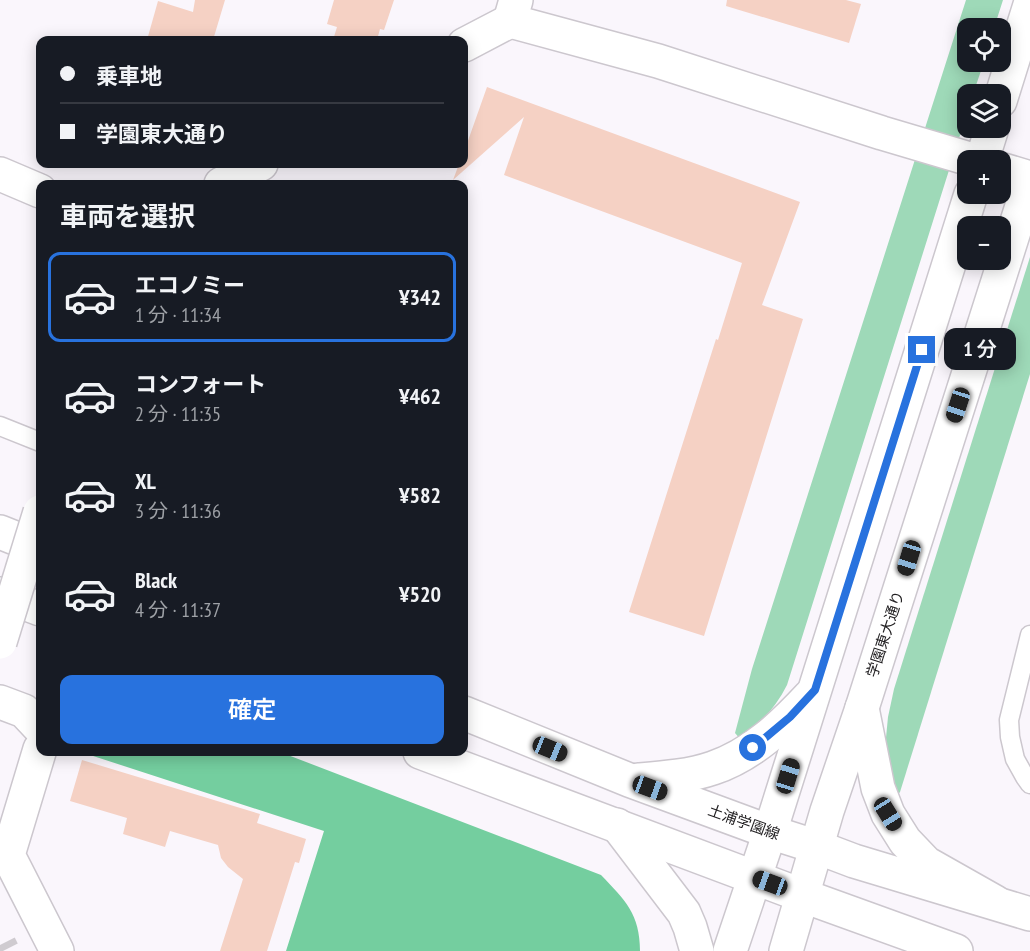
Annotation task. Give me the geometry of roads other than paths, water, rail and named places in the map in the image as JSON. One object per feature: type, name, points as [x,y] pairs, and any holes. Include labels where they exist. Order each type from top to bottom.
[{"type":"main road","points":[[1005,84],[1030,5]]},
{"type":"main road","points":[[468,42],[513,10],[658,61],[957,155]]},
{"type":"main road","points":[[229,180],[253,168]]},
{"type":"main road","points":[[1011,173],[1030,179]]},
{"type":"main road","points":[[0,174],[36,189]]},
{"type":"main road","name":"学園東大通り","points":[[786,951],[801,895],[1030,179]]},
{"type":"main road","points":[[730,951],[770,832],[968,204]]},
{"type":"main road","points":[[0,642],[36,525]]},
{"type":"main road","points":[[0,532],[36,546]]},
{"type":"main road","points":[[0,594],[36,608]]},
{"type":"main road","points":[[629,780],[675,777],[712,769],[732,761],[766,738],[815,690]]},
{"type":"main road","points":[[0,702],[24,711],[36,724]]},
{"type":"main road","points":[[862,708],[878,788],[888,814],[905,841],[926,863],[995,903]]},
{"type":"main road","name":"土浦学園線","points":[[468,715],[629,780],[770,832],[854,861],[1030,914]]},
{"type":"main road","points":[[38,756],[8,855],[57,951]]},
{"type":"main road","points":[[431,756],[956,951]]},
{"type":"main road","points":[[617,825],[684,913],[697,951]]},
{"type":"lane","points":[[0,426],[36,440]]},
{"type":"lane","points":[[1030,635],[1009,720],[1015,759],[1030,784]]},
{"type":"tunnel","points":[[0,945],[3,951]]}]
